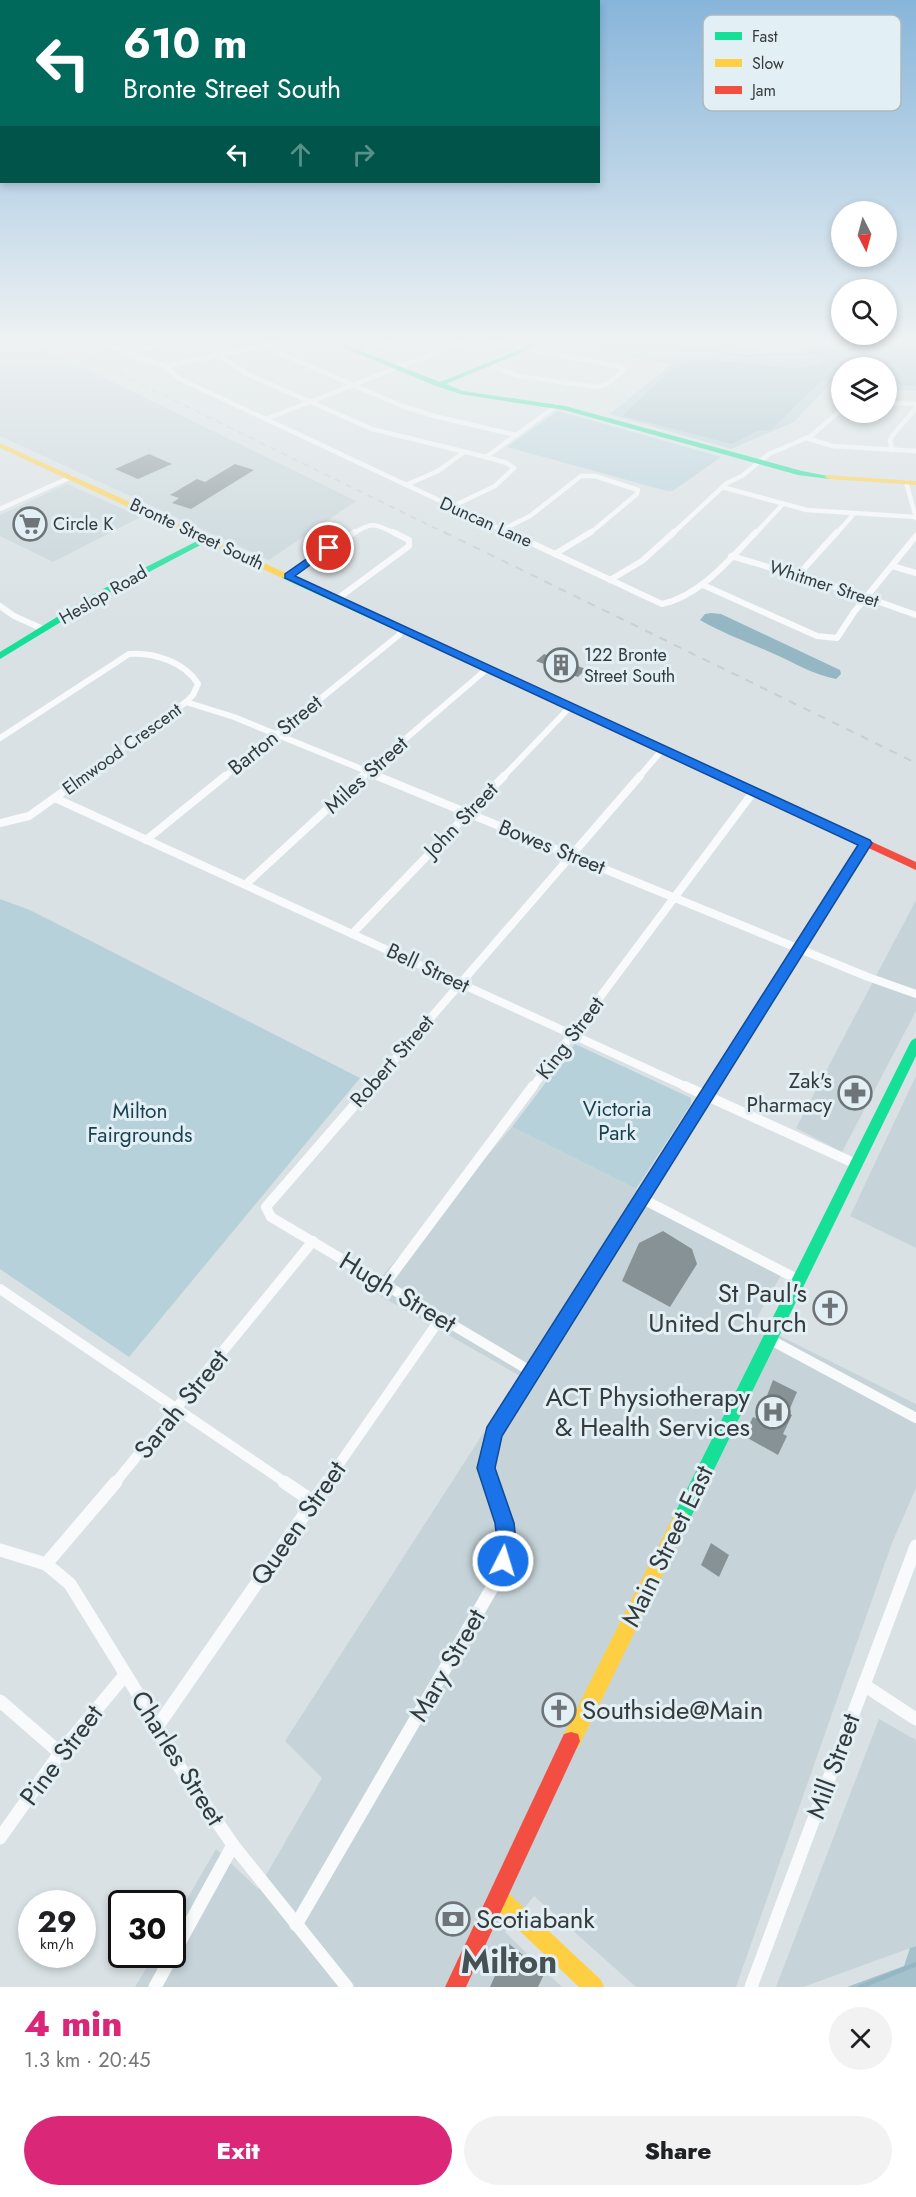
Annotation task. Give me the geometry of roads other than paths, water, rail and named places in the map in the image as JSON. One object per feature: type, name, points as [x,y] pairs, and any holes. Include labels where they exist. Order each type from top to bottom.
[{"type":"main road","points":[[660,435],[822,477],[911,483]]},
{"type":"main road","name":"Bronte Street South","points":[[0,445],[916,866]]},
{"type":"main road","name":"Heslop Road","points":[[0,656],[104,592],[208,539]]},
{"type":"main road","name":"Main Street East","points":[[455,1987],[499,1898],[511,1866],[553,1777],[769,1339],[856,1164],[911,1064],[916,1043]]},
{"type":"main road","points":[[499,1898],[594,1987]]},
{"type":"street","name":"Duncan Lane","points":[[299,435],[451,507],[504,529],[665,604],[673,603],[703,585],[783,504]]},
{"type":"street","points":[[395,435],[486,457],[510,464],[514,469],[489,489],[451,507]]},
{"type":"street","points":[[486,457],[516,435]]},
{"type":"street","points":[[610,580],[642,561],[722,487],[742,476],[769,454],[811,435]]},
{"type":"street","points":[[892,450],[890,440],[893,435]]},
{"type":"street","points":[[806,438],[833,446],[916,451]]},
{"type":"street","points":[[406,485],[438,471],[464,452]]},
{"type":"street","points":[[504,529],[534,513],[581,476],[595,476],[638,490],[637,494],[585,537],[555,554]]},
{"type":"street","points":[[0,508],[71,477]]},
{"type":"street","points":[[722,487],[807,510],[916,517],[911,483]]},
{"type":"street","points":[[798,575],[852,516],[851,513]]},
{"type":"street","points":[[289,576],[367,524],[379,525],[409,540],[409,546],[337,599]]},
{"type":"street","points":[[703,585],[817,636],[829,639],[839,636],[866,597],[916,536]]},
{"type":"street","name":"Whitmer Street","points":[[731,556],[798,575],[916,615]]},
{"type":"street","points":[[892,566],[916,573]]},
{"type":"street","points":[[0,606],[14,616],[43,629]]},
{"type":"street","name":"Barton Street","points":[[146,840],[399,635],[402,628]]},
{"type":"street","name":"Elmwood Crescent","points":[[0,738],[124,656],[132,653],[152,654],[196,678],[196,689],[186,702],[55,798]]},
{"type":"street","name":"Miles Street","points":[[246,884],[367,772],[488,668]]},
{"type":"street","name":"Bowes Street","points":[[186,702],[234,717],[674,898],[916,994]]},
{"type":"street","name":"John Street","points":[[352,933],[571,706]]},
{"type":"street","name":"Robert Street","points":[[266,1211],[266,1207],[663,749]]},
{"type":"street","name":"King Street","points":[[386,1284],[754,791]]},
{"type":"street","points":[[0,823],[28,816],[55,798]]},
{"type":"street","name":"Bell Street","points":[[55,798],[856,1164]]},
{"type":"street","name":"Mary Street","points":[[296,1925],[496,1581],[506,1541],[504,1523],[486,1468],[493,1433],[866,843]]},
{"type":"street","points":[[641,1198],[799,1280]]},
{"type":"street","name":"Hugh Street","points":[[266,1211],[271,1217],[532,1372]]},
{"type":"street","name":"Sarah Street","points":[[46,1564],[176,1410],[313,1241]]},
{"type":"street","points":[[0,1289],[312,1501]]},
{"type":"street","name":"Queen Street","points":[[157,1727],[312,1501],[441,1319]]},
{"type":"street","points":[[769,1339],[916,1418]]},
{"type":"street","name":"Mill Street","points":[[751,1987],[916,1546]]},
{"type":"street","name":"Charles Street","points":[[0,1550],[46,1564],[70,1584],[157,1727],[170,1753],[233,1845],[347,1987]]},
{"type":"street","name":"Pine Street","points":[[0,1838],[60,1753],[125,1675]]},
{"type":"street","points":[[864,1685],[916,1719]]},
{"type":"street","points":[[0,1701],[60,1753]]},
{"type":"street","points":[[155,1987],[233,1845]]},
{"type":"waterway","points":[[860,1987],[916,1964]]},
{"type":"railway","points":[[244,435],[447,534]]},
{"type":"railway","points":[[444,532],[916,763]]},
{"type":"place","name":"Circle K","points":[[30,524]]},
{"type":"place","name":"122 Bronte Street South","points":[[561,665]]},
{"type":"place","name":"Zak's Pharmacy","points":[[855,1093]]},
{"type":"place","name":"St Paul's United Church","points":[[830,1308]]},
{"type":"place","name":"ACT Physiotherapy & Health Services","points":[[773,1412]]},
{"type":"place","name":"Southside@Main","points":[[559,1710]]},
{"type":"place","name":"Scotiabank","points":[[453,1919]]},
{"type":"district","name":"Milton","points":[[509,1961]]},
{"type":"park label","name":"Victoria Park","points":[[617,1121]]},
{"type":"park label","name":"Milton Fairgrounds","points":[[140,1123]]}]
